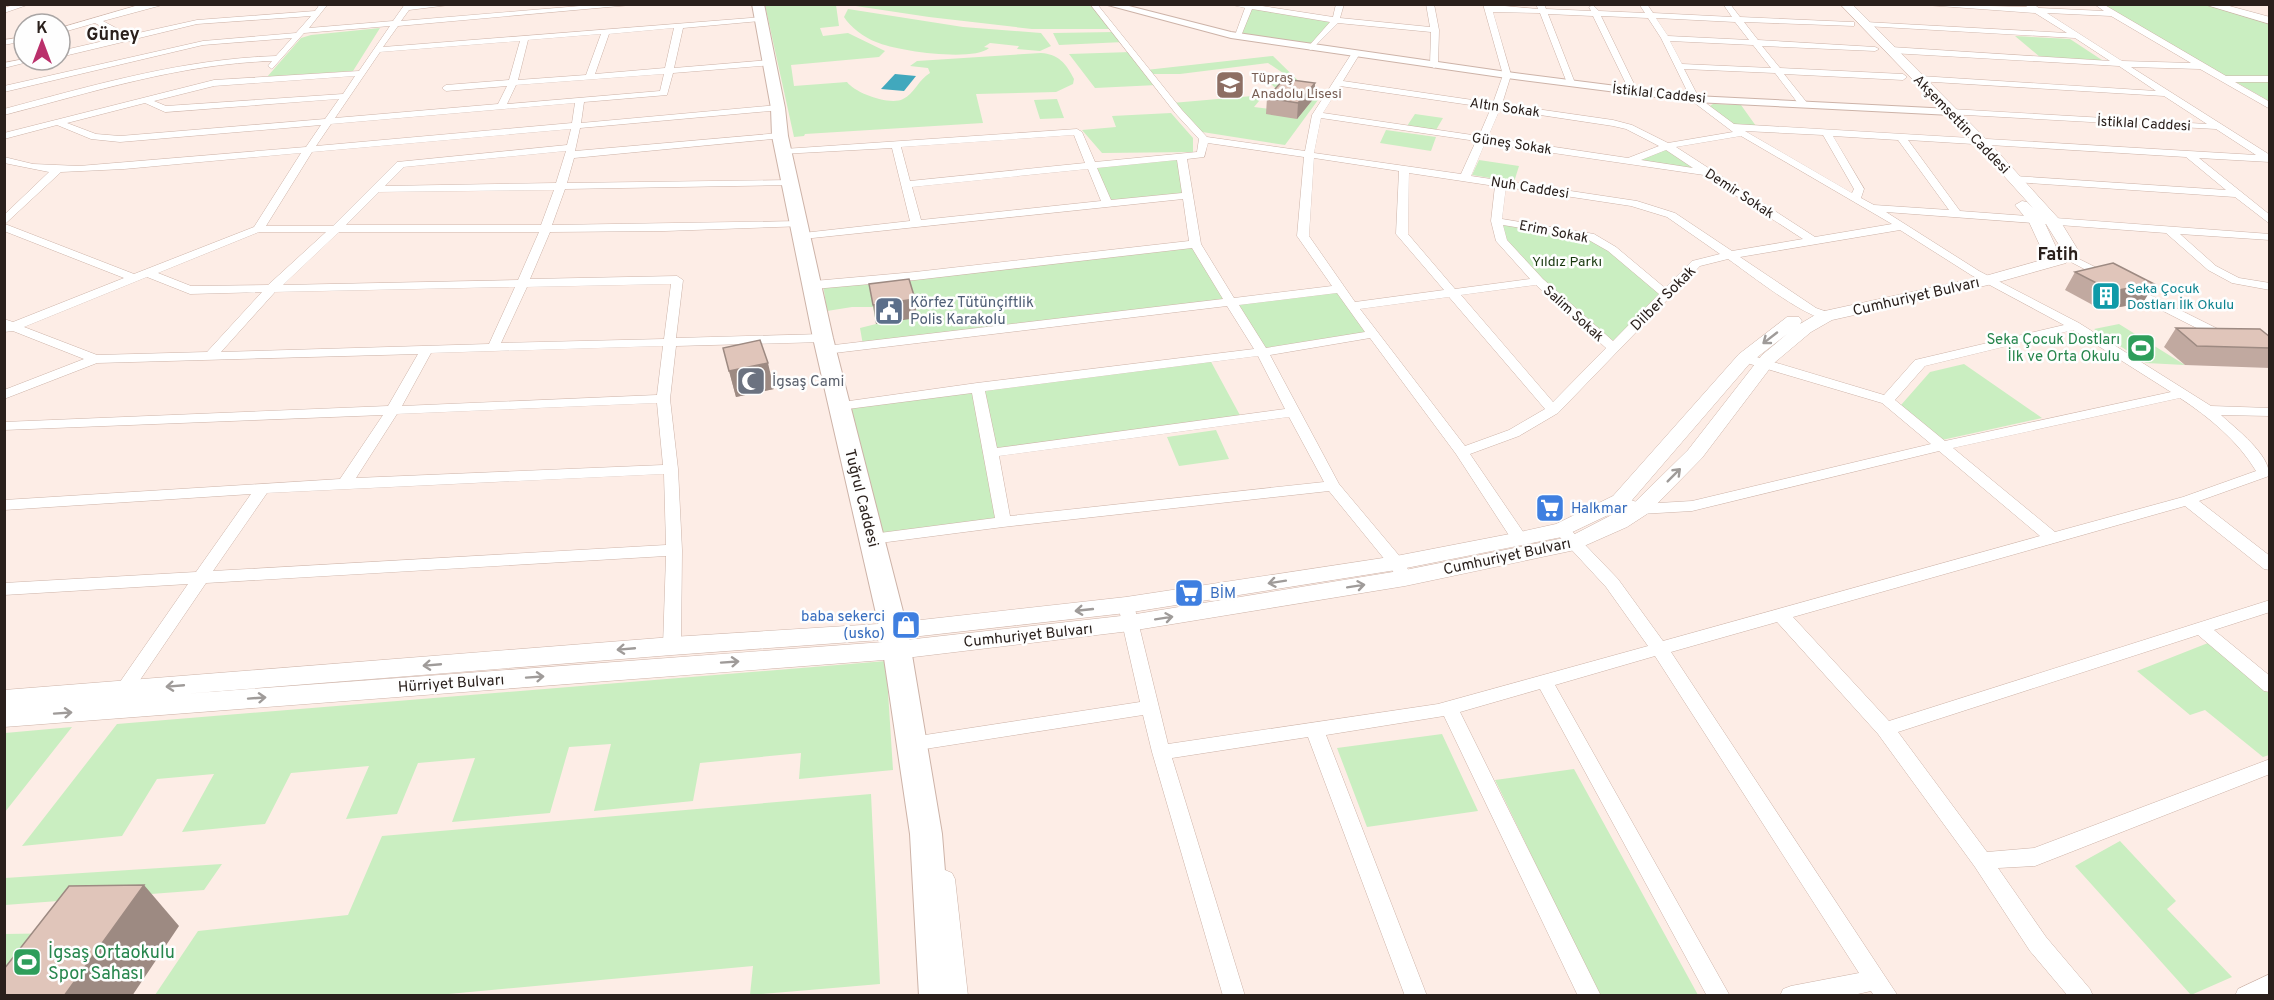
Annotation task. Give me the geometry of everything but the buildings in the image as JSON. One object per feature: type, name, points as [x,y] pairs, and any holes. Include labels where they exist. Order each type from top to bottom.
[{"type":"main road","name":"Akşemsettin Caddesi","points":[[1832,4],[1891,50],[1920,79],[1965,141],[2036,220],[2059,254]]},
{"type":"main road","name":"Akşemsettin Caddesi","points":[[1845,4],[1875,49],[1903,77],[1980,142],[2054,222],[2059,254]]},
{"type":"main road","points":[[2208,4],[2270,20]]},
{"type":"main road","points":[[2219,4],[2270,20]]},
{"type":"main road","name":"Tuğrul Caddesi","points":[[759,12],[782,144],[825,344],[896,640],[926,834],[937,996]]},
{"type":"main road","name":"Cumhuriyet Bulvarı","points":[[1400,571],[1520,539],[1568,536],[1620,501],[1745,358],[1787,325],[1819,314],[1982,276],[2059,254]]},
{"type":"main road","name":"Cumhuriyet Bulvarı","points":[[896,640],[1128,614],[1400,571],[1568,536],[1619,522],[1640,509],[1695,454],[1764,363],[1806,328],[1819,314]]},
{"type":"main road","name":"Hürriyet Bulvarı","points":[[4,717],[117,700],[672,646],[896,640]]},
{"type":"main road","name":"Hürriyet Bulvarı","points":[[4,699],[117,700],[896,640]]},
{"type":"street","points":[[4,11],[27,4]]},
{"type":"street","points":[[72,27],[141,7],[163,4]]},
{"type":"street","points":[[261,79],[325,4]]},
{"type":"street","points":[[258,229],[309,149],[408,6],[454,4]]},
{"type":"street","points":[[4,89],[203,43],[639,4]]},
{"type":"street","points":[[908,184],[1201,154],[1204,139],[1179,112],[1093,4]]},
{"type":"street","name":"İstiklal Caddesi","points":[[1108,4],[1237,36],[1311,48],[1695,99],[2217,127]]},
{"type":"street","points":[[1231,4],[1336,20],[1435,30]]},
{"type":"street","points":[[1311,48],[1336,20],[1340,4]]},
{"type":"street","points":[[1430,4],[1435,30],[1434,65]]},
{"type":"street","points":[[1161,752],[1449,707],[2188,500],[2268,475],[2252,452],[2208,410],[2075,326],[1982,276],[1902,226],[1736,130],[1695,99],[1665,38],[1643,4]]},
{"type":"street","points":[[1726,4],[1803,104]]},
{"type":"street","points":[[1915,4],[2112,14]]},
{"type":"street","points":[[2027,4],[2269,159]]},
{"type":"street","points":[[2097,4],[2270,106]]},
{"type":"street","points":[[1237,36],[1249,7]]},
{"type":"street","points":[[1465,177],[1497,106],[1507,75],[1488,7],[1594,9],[1650,15],[2077,36]]},
{"type":"street","points":[[1541,8],[1571,83]]},
{"type":"street","points":[[1594,9],[1633,90]]},
{"type":"street","points":[[378,50],[679,26],[759,12]]},
{"type":"street","points":[[72,51],[197,22],[318,13]]},
{"type":"street","points":[[95,20],[138,43]]},
{"type":"street","points":[[57,122],[94,137],[120,139],[664,93],[679,26]]},
{"type":"street","points":[[590,76],[606,31]]},
{"type":"street","points":[[501,107],[513,82],[525,38]]},
{"type":"street","points":[[1665,38],[1875,49]]},
{"type":"street","points":[[147,48],[194,73]]},
{"type":"street","points":[[1891,50],[2120,64],[2201,66]]},
{"type":"street","points":[[1355,55],[1317,115],[1309,155],[1303,236],[1339,289],[1462,452],[1520,539]]},
{"type":"street","points":[[4,112],[184,67],[227,60],[279,58]]},
{"type":"street","points":[[446,88],[769,63]]},
{"type":"street","points":[[1680,66],[1903,77]]},
{"type":"street","points":[[4,136],[214,83],[362,72]]},
{"type":"street","points":[[204,78],[214,83]]},
{"type":"street","points":[[2222,78],[2270,79]]},
{"type":"street","points":[[1920,79],[2165,94]]},
{"type":"street","name":"Altın Sokak","points":[[1338,83],[1613,123],[1629,127],[1666,146]]},
{"type":"street","points":[[145,100],[165,109],[346,96]]},
{"type":"street","points":[[493,348],[546,228],[577,126],[580,100]]},
{"type":"street","points":[[4,160],[15,164],[58,169],[777,108]]},
{"type":"street","name":"Güneş Sokak","points":[[1317,115],[1708,172]]},
{"type":"street","points":[[1628,161],[1666,146],[1736,130],[1901,137],[2269,159]]},
{"type":"street","points":[[210,356],[273,287],[337,228],[401,164],[570,152],[782,144],[896,145],[1077,132],[1107,202]]},
{"type":"street","points":[[1827,133],[1859,189],[1855,199]]},
{"type":"street","points":[[1901,137],[1957,214]]},
{"type":"street","name":"Nuh Caddesi","points":[[1204,139],[1633,203],[1671,214],[1819,314]]},
{"type":"street","points":[[896,145],[908,184],[916,223]]},
{"type":"street","name":"Demir Sokak","points":[[1666,146],[1813,241]]},
{"type":"street","points":[[2190,155],[2270,221]]},
{"type":"street","points":[[1180,156],[1195,244],[1228,301],[1262,352],[1333,486],[1400,571]]},
{"type":"street","points":[[1404,168],[1402,234],[1451,294],[1553,410]]},
{"type":"street","points":[[4,221],[58,169]]},
{"type":"street","points":[[2014,178],[2236,194]]},
{"type":"street","points":[[1496,220],[1502,182]]},
{"type":"street","points":[[375,189],[791,183]]},
{"type":"street","points":[[7,326],[258,229],[802,230],[916,223],[1188,195]]},
{"type":"street","points":[[1870,208],[2270,237]]},
{"type":"street","name":"Salim Sokak","points":[[1496,220],[1502,241],[1539,281],[1613,348]]},
{"type":"street","name":"Erim Sokak","points":[[1496,220],[1590,236],[1612,249],[1666,294]]},
{"type":"street","name":"Dilber Sokak","points":[[1462,452],[1514,433],[1553,410],[1696,263],[1730,255],[1902,226]]},
{"type":"street","points":[[4,227],[133,278]]},
{"type":"street","points":[[2168,229],[2212,268],[2236,281],[2270,287]]},
{"type":"street","points":[[813,285],[915,276],[1195,244]]},
{"type":"street","points":[[2059,254],[2220,336],[2230,337]]},
{"type":"street","points":[[147,273],[190,290],[677,280],[663,399],[671,469],[674,550],[672,646]]},
{"type":"street","points":[[1352,306],[1539,281]]},
{"type":"street","points":[[4,395],[95,359],[669,343],[825,344],[1339,289]]},
{"type":"street","points":[[7,326],[95,359]]},
{"type":"street","points":[[1887,400],[1920,363],[2075,326]]},
{"type":"street","points":[[840,406],[1262,352],[1374,334]]},
{"type":"street","points":[[345,483],[393,410],[427,349]]},
{"type":"street","points":[[1745,358],[1887,400],[2052,538]]},
{"type":"street","points":[[977,387],[1003,522]]},
{"type":"street","points":[[1620,501],[1640,509],[1692,506],[1941,446],[2181,394]]},
{"type":"street","points":[[4,426],[663,399]]},
{"type":"street","points":[[2208,410],[2270,412]]},
{"type":"street","points":[[991,453],[1295,412]]},
{"type":"street","points":[[4,505],[345,483],[671,469]]},
{"type":"street","points":[[872,539],[1003,522],[1333,486]]},
{"type":"street","points":[[117,700],[261,490]]},
{"type":"street","points":[[2188,500],[2270,565]]},
{"type":"street","points":[[1568,536],[1612,583],[1659,648],[1882,988],[1791,996]]},
{"type":"street","points":[[4,590],[674,550]]},
{"type":"street","points":[[1885,729],[2270,606]]},
{"type":"street","points":[[1128,614],[1161,752],[1234,996]]},
{"type":"street","points":[[1780,614],[1885,729],[1982,861],[2038,944],[2082,996]]},
{"type":"street","points":[[2200,628],[2270,686]]},
{"type":"street","points":[[1544,680],[1719,996]]},
{"type":"street","points":[[912,744],[1149,707]]},
{"type":"street","points":[[1449,707],[1590,996]]},
{"type":"street","points":[[1314,728],[1416,996]]},
{"type":"street","points":[[1982,861],[2035,857],[2270,766]]},
{"type":"street","points":[[919,787],[931,792],[935,806],[957,996]]},
{"type":"street","points":[[2246,996],[2270,984]]},
{"type":"green space","points":[[765,5],[836,5],[839,26],[820,28],[823,36],[848,33],[885,51],[879,57],[791,65],[794,86],[847,82],[857,90],[873,97],[897,101],[907,97],[930,73],[928,68],[910,66],[917,61],[1041,53],[1061,60],[1074,79],[1073,84],[1056,92],[976,94],[983,123],[805,134],[794,137]]},
{"type":"green space","points":[[849,5],[1093,5],[1113,29],[1032,29]]},
{"type":"green space","points":[[2102,5],[2208,5],[2269,22],[2269,101]]},
{"type":"green space","points":[[1249,7],[1336,20],[1311,48],[1237,36]]},
{"type":"green space","points":[[848,9],[963,27],[1041,33],[1051,46],[1040,51],[990,43],[984,47],[989,48],[967,54],[916,52],[867,38],[850,25],[844,17]]},
{"type":"green space","points":[[380,28],[353,71],[267,77],[301,38]]},
{"type":"green space","points":[[1115,32],[1124,42],[1059,45],[1053,33]]},
{"type":"green space","points":[[2015,36],[2070,39],[2105,62],[2040,57]]},
{"type":"green space","points":[[1131,52],[1146,70],[1273,56],[1318,100],[1285,145],[1196,131],[1172,103],[1264,95],[1254,107],[1270,109],[1279,91],[1264,78],[1286,75],[1268,63],[1180,74],[1149,74],[1157,85],[1095,88],[1069,54]]},
{"type":"green space","points":[[1057,99],[1064,118],[1040,119],[1034,100]]},
{"type":"green space","points":[[1713,104],[1741,105],[1756,126],[1733,125],[1708,107]]},
{"type":"green space","points":[[1171,113],[1193,138],[1193,152],[1102,153],[1082,130],[1116,127],[1112,116]]},
{"type":"green space","points":[[1415,114],[1443,118],[1436,130],[1407,126]]},
{"type":"green space","points":[[1386,130],[1436,137],[1431,151],[1380,143]]},
{"type":"green space","points":[[1667,146],[1708,172],[1628,161]]},
{"type":"green space","points":[[1181,156],[1189,195],[1107,203],[1091,165]]},
{"type":"green space","points":[[1479,160],[1519,166],[1514,182],[1472,175]]},
{"type":"green space","name":"Yıldız Parkı","points":[[1496,221],[1590,236],[1666,294],[1613,348],[1502,241]]},
{"type":"green space","points":[[1195,244],[1228,301],[863,345],[860,328],[876,324],[873,307],[852,307],[827,311],[823,284]]},
{"type":"green space","points":[[1339,289],[1374,334],[1262,352],[1228,301]]},
{"type":"green space","name":"Seka Çocuk Dostları İlk ve Orta Okulu","points":[[2119,324],[2185,365],[2146,363],[2094,329]]},
{"type":"green space","points":[[1209,358],[1242,419],[992,453],[1003,522],[872,539],[840,406]]},
{"type":"green space","points":[[1964,364],[2042,418],[1942,440],[1901,405],[1930,372]]},
{"type":"green space","points":[[1216,430],[1229,459],[1179,466],[1167,437]]},
{"type":"green space","points":[[2208,643],[2269,693],[2269,755],[2263,757],[2205,710],[2190,715],[2137,671]]},
{"type":"green space","points":[[886,661],[893,770],[799,779],[801,753],[700,763],[693,801],[594,811],[611,744],[569,747],[550,813],[452,822],[475,758],[418,763],[397,814],[346,819],[369,766],[291,773],[265,824],[182,832],[214,774],[157,779],[122,836],[22,846],[117,724]]},
{"type":"green space","points":[[72,727],[5,812],[5,733]]},
{"type":"green space","points":[[1442,734],[1478,811],[1367,827],[1337,748]]},
{"type":"green space","points":[[1574,769],[1698,995],[1599,995],[1495,780]]},
{"type":"green space","points":[[871,794],[880,984],[750,995],[753,966],[438,995],[155,995],[198,931],[348,915],[382,836]]},
{"type":"green space","points":[[2120,841],[2176,901],[2167,909],[2232,977],[2191,995],[2075,866]]},
{"type":"green space","points":[[222,864],[204,890],[5,905],[5,878]]},
{"type":"green space","name":"İgsaş Ortaokulu Spor Sahası","points":[[71,933],[5,990],[4,934]]},
{"type":"water","points":[[895,74],[916,76],[904,91],[881,89]]},
{"type":"place","name":"Tüpraş Anadolu Lisesi","points":[[1230,85]]},
{"type":"place","name":"Seka Çocuk Dostları İlk Okulu","points":[[2106,296]]},
{"type":"place","name":"Körfez Tütünçiftlik Polis Karakolu","points":[[889,311]]},
{"type":"place","name":"Seka Çocuk Dostları İlk ve Orta Okulu","points":[[2141,348]]},
{"type":"place","name":"İgsaş Cami","points":[[751,381]]},
{"type":"place","name":"Halkmar","points":[[1550,508]]},
{"type":"place","name":"BİM","points":[[1189,593]]},
{"type":"place","name":"baba sekerci (usko)","points":[[906,625]]},
{"type":"place","name":"İgsaş Ortaokulu Spor Sahası","points":[[27,962]]},
{"type":"district","name":"Güney","points":[[113,34]]},
{"type":"district","name":"Fatih","points":[[2058,254]]}]
